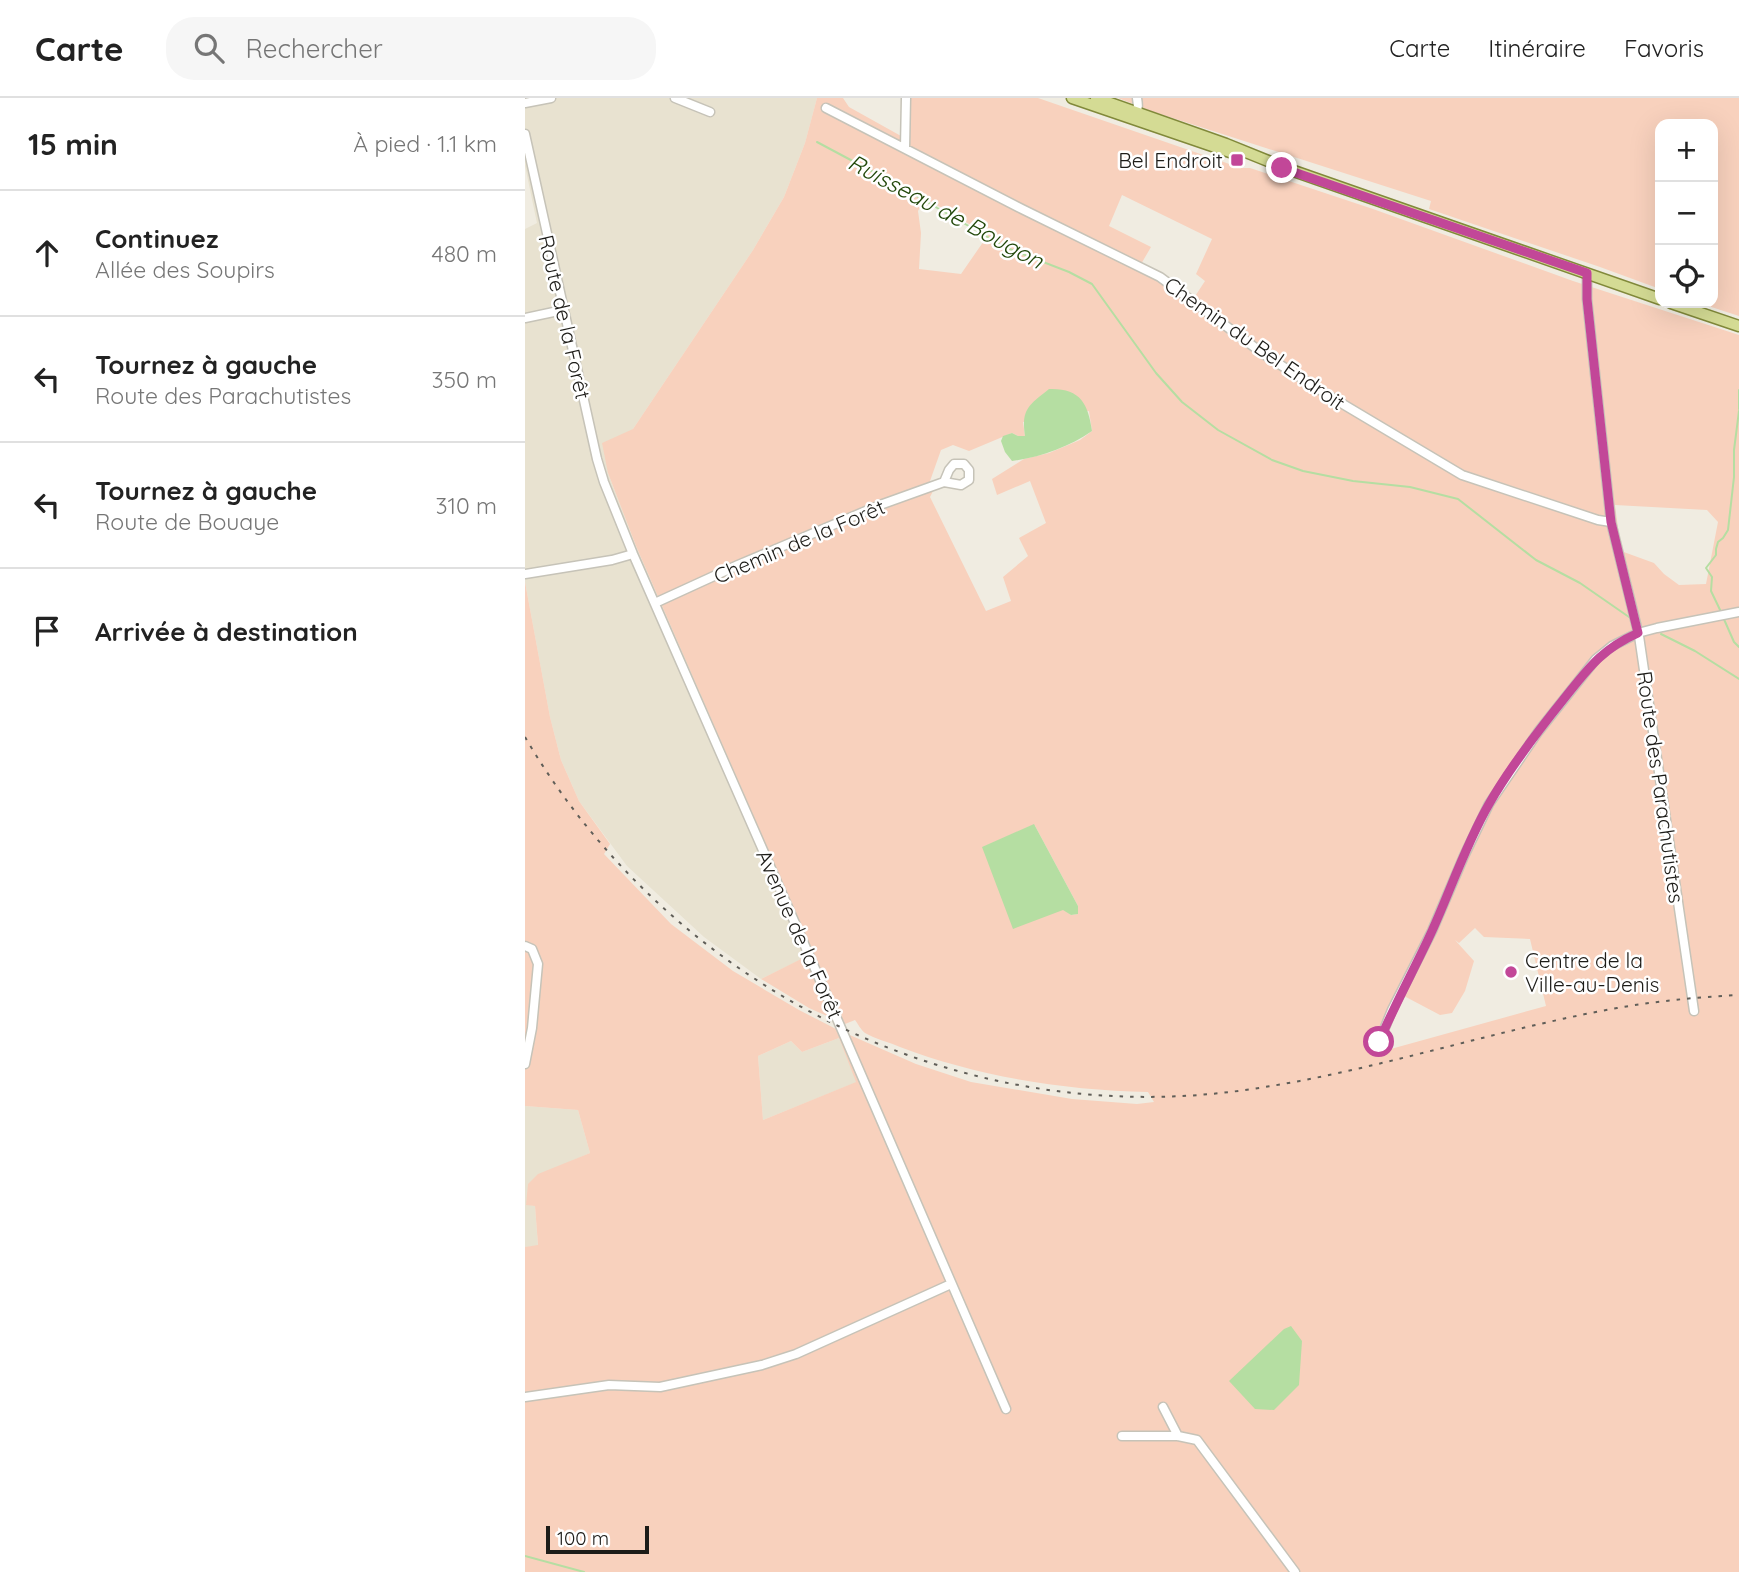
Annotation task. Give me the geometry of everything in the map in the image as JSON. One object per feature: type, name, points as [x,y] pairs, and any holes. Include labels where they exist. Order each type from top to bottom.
[{"type":"main road","points":[[1072,98],[1137,112],[1288,169]]},
{"type":"main road","points":[[1096,98],[1208,145],[1288,169],[1655,297]]},
{"type":"main road","points":[[1686,308],[1739,326]]},
{"type":"street","points":[[525,103],[551,98]]},
{"type":"street","points":[[675,98],[710,112]]},
{"type":"street","points":[[905,148],[906,98]]},
{"type":"street","points":[[1137,98],[1137,112]]},
{"type":"street","name":"Chemin du Bel Endroit","points":[[826,108],[1160,277],[1276,362],[1462,475],[1611,522]]},
{"type":"street","name":"Route de la Forêt","points":[[525,134],[597,459]]},
{"type":"street","name":"Route des Parachutistes","points":[[1587,273],[1587,299],[1611,522],[1638,633],[1694,1011]]},
{"type":"street","points":[[525,318],[563,310]]},
{"type":"street","name":"Avenue de la Forêt","points":[[597,459],[633,554],[1006,1409]]},
{"type":"street","name":"Chemin de la Forêt","points":[[655,603],[880,505],[944,482]]},
{"type":"street","points":[[525,574],[633,554]]},
{"type":"street","points":[[1379,1042],[1489,804],[1538,732],[1596,659],[1612,646],[1638,633],[1739,612]]},
{"type":"street","points":[[525,946],[532,949],[538,964],[532,1028],[525,1064]]},
{"type":"street","points":[[525,1397],[609,1385],[647,1388],[674,1385],[762,1365],[796,1354],[951,1284]]},
{"type":"street","points":[[1163,1407],[1178,1436]]},
{"type":"street","points":[[1122,1436],[1178,1436],[1197,1440],[1295,1572]]},
{"type":"shaded area","points":[[525,98],[817,98],[805,143],[784,197],[753,250],[633,429],[608,473],[636,546],[814,953],[761,979],[704,937],[627,866],[579,801],[561,760],[550,717],[525,582],[525,229],[537,223],[525,166]]},
{"type":"shaded area","points":[[817,98],[843,98],[849,107],[901,136],[902,98],[1038,98],[1241,168],[1250,168],[1373,209],[1573,281],[1739,335],[1739,1572],[525,1572],[525,1247],[538,1245],[535,1206],[526,1205],[528,1184],[538,1174],[590,1153],[578,1110],[525,1106],[525,582],[550,717],[561,760],[579,801],[610,844],[604,854],[671,924],[733,971],[799,1010],[916,1064],[971,1082],[1072,1099],[1137,1104],[1154,1102],[1148,1092],[1053,1085],[991,1074],[930,1057],[869,1035],[855,1020],[845,1024],[809,1008],[761,979],[813,953],[636,546],[608,473],[602,443],[633,429],[753,250],[784,197],[805,143]],"holes":[[[1122,195],[1212,239],[1196,274],[1205,281],[1190,304],[1163,284],[1137,271],[1151,247],[1109,226]],[[925,198],[988,235],[961,274],[919,269],[921,233],[918,211]],[[1089,411],[1092,431],[1080,440],[1049,453],[1024,459],[992,479],[997,495],[1030,481],[1046,523],[1019,538],[1028,556],[1003,577],[1011,601],[986,611],[930,497],[933,491],[930,481],[941,450],[953,445],[969,451],[1012,433],[1025,436],[1023,422]],[[1615,505],[1707,510],[1718,522],[1706,584],[1679,585],[1654,563],[1621,551]],[[1034,824],[1078,906],[1078,914],[1071,915],[1063,909]],[[1475,928],[1484,937],[1530,939],[1546,1006],[1380,1052],[1404,996],[1440,1015],[1452,1013],[1465,991],[1474,961],[1455,940],[1459,943]],[[839,1038],[856,1082],[763,1120],[758,1056],[791,1041],[802,1052]]]},
{"type":"shaded area","points":[[1118,98],[1739,98],[1739,316],[1714,308],[1718,308],[1718,119],[1655,119],[1655,287],[1429,209],[1431,201]]},
{"type":"shaded area","points":[[1049,389],[1068,391],[1081,399],[1088,412],[1092,431],[1054,450],[1012,461],[1001,441],[1003,436],[1012,433],[1025,436],[1024,420],[1028,408]]},
{"type":"shaded area","points":[[1034,824],[1078,906],[1078,914],[1071,915],[1063,910],[1013,929],[982,847]]},
{"type":"shaded area","points":[[839,1038],[857,1082],[763,1120],[758,1056],[791,1041],[802,1052]]},
{"type":"shaded area","points":[[525,1106],[578,1110],[590,1153],[567,1163],[526,1204],[535,1206],[538,1246],[525,1247]]},
{"type":"shaded area","points":[[1291,1326],[1302,1341],[1299,1385],[1274,1410],[1255,1409],[1229,1381],[1284,1329]]},
{"type":"waterway","name":"Ruisseau de Bougon","points":[[817,142],[1007,248],[1092,284],[1156,373],[1182,402],[1218,430],[1272,460],[1303,471],[1353,481],[1410,487],[1458,499],[1536,560],[1580,583],[1629,617]]},
{"type":"waterway","points":[[1739,390],[1739,409]]},
{"type":"waterway","points":[[1722,614],[1711,591],[1712,577],[1706,568],[1716,555],[1718,542],[1728,530],[1739,411]]},
{"type":"waterway","points":[[1723,617],[1739,647]]},
{"type":"waterway","name":"Ruisseau de Bougon","points":[[1661,634],[1695,651],[1739,679]]},
{"type":"waterway","points":[[525,1556],[584,1572]]},
{"type":"railway","points":[[525,737],[587,827],[660,905],[743,971],[835,1024],[933,1064],[1036,1088],[1143,1097],[1252,1089],[1344,1072],[1525,1027],[1617,1008],[1739,995]]},
{"type":"place","name":"Bel Endroit","points":[[1237,160]]},
{"type":"place","name":"Centre de la Ville-au-Denis","points":[[1511,972]]},
{"type":"route","points":[[1282,168],[1587,273],[1587,299],[1611,522],[1638,633],[1612,646],[1596,659],[1538,732],[1489,804],[1379,1042]]}]
